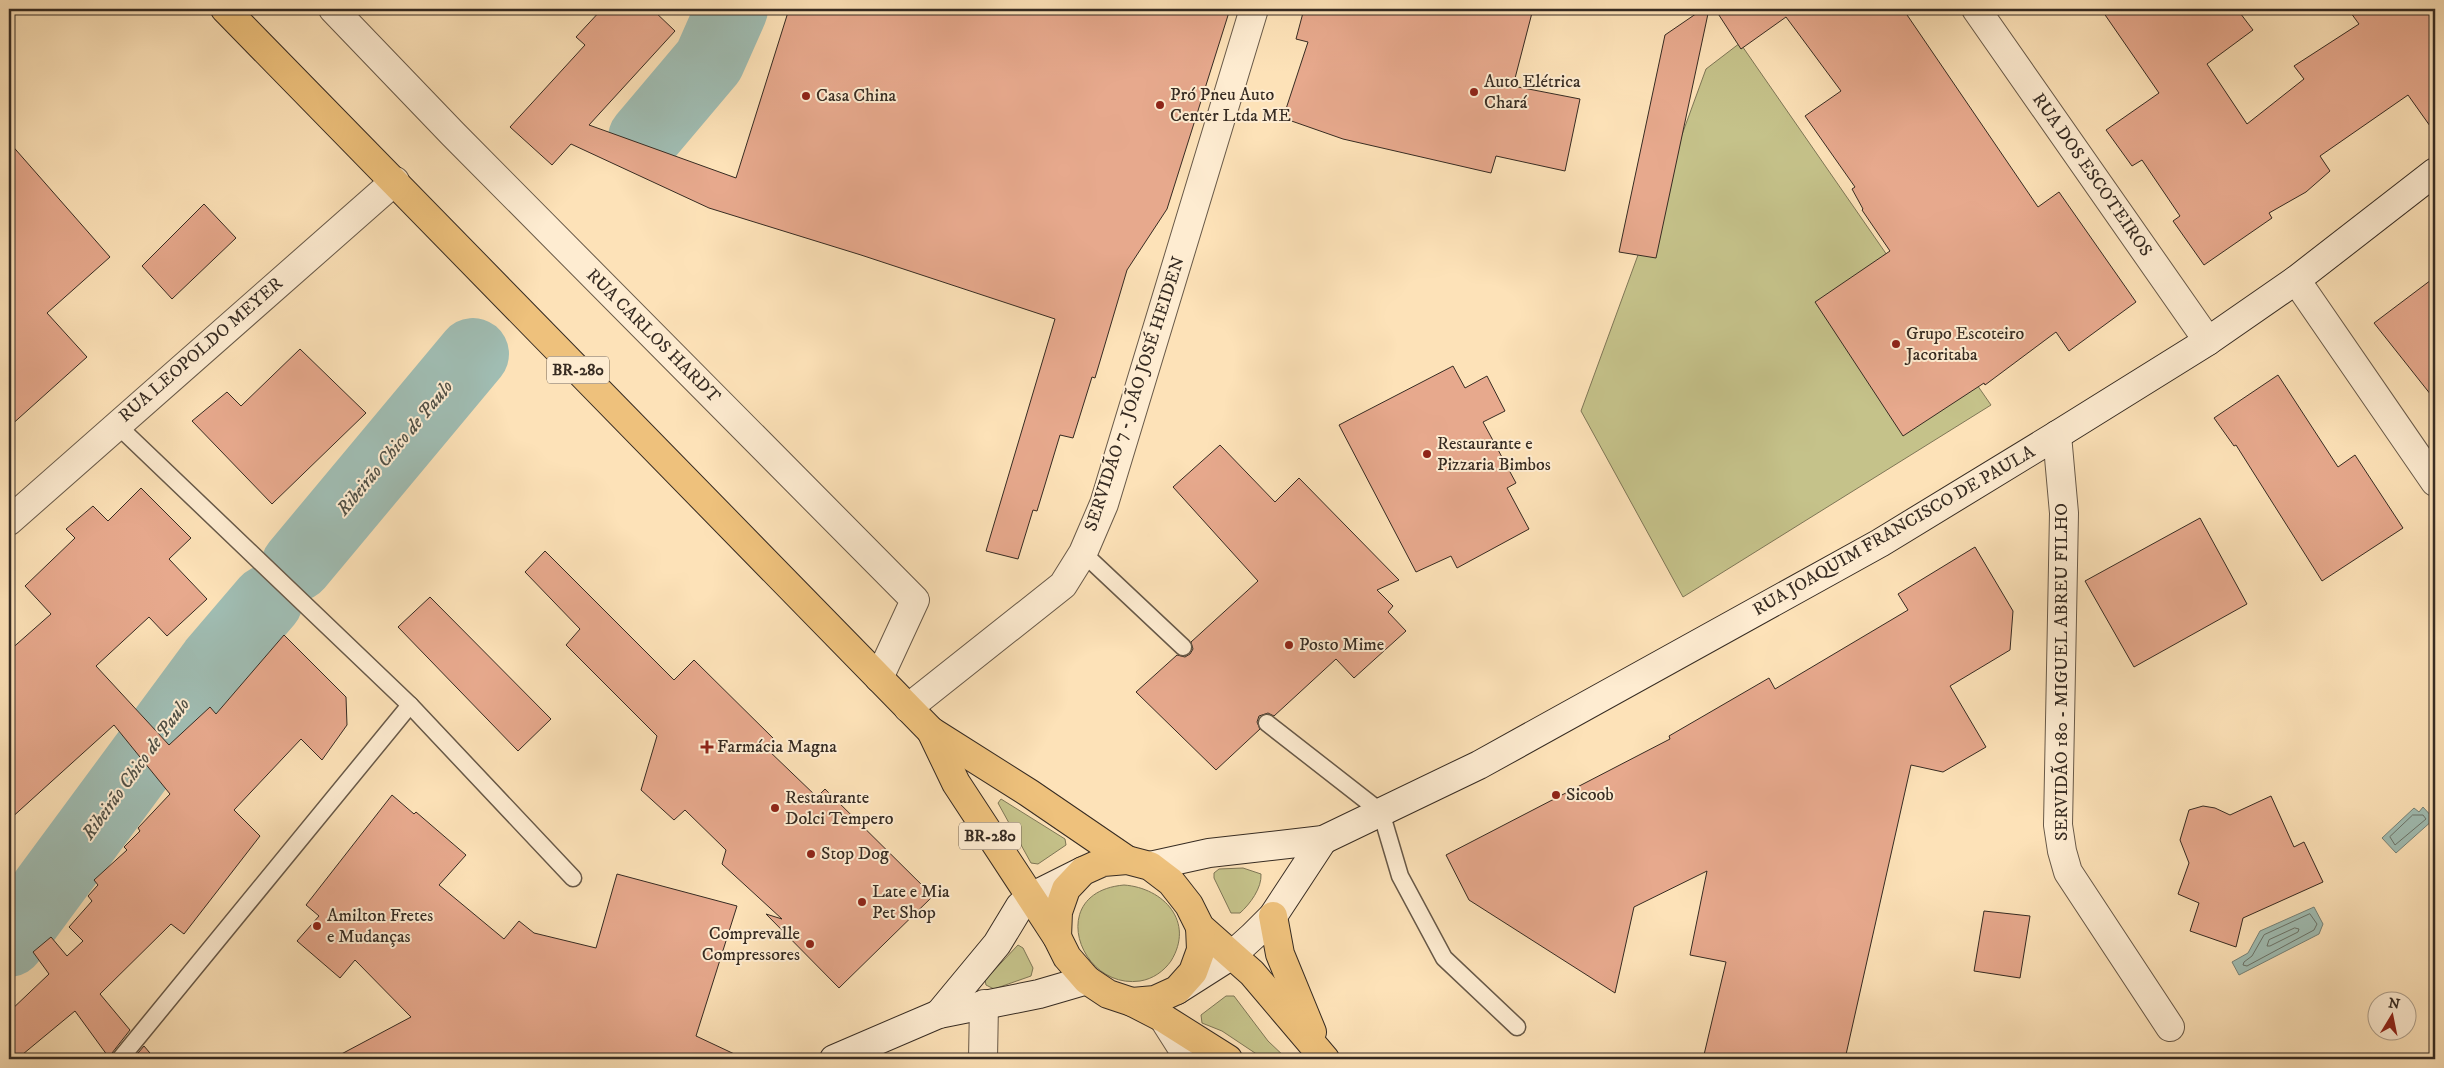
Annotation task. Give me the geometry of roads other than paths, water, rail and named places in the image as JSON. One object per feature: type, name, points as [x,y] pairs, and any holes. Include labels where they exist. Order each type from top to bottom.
[{"type":"highway","name":"BR-280","points":[[225,9],[931,731],[1138,863]]},
{"type":"highway","name":"BR-280","points":[[931,731],[956,782],[1057,937]]},
{"type":"highway","points":[[1228,1059],[1163,1018],[1132,1002],[1108,994],[1087,980],[1067,957],[1057,937],[1058,912],[1066,889],[1083,871],[1103,862],[1138,863],[1171,882],[1189,905],[1200,926],[1252,973],[1323,1057]]},
{"type":"highway","points":[[1273,916],[1280,954],[1323,1057]]},
{"type":"highway","points":[[1132,1002],[1155,1000],[1177,990],[1192,972],[1201,950],[1200,926]]},
{"type":"street","name":"RUA CARLOS HARDT","points":[[333,9],[460,141],[915,600],[879,678]]},
{"type":"street","name":"SERVIDÃO 7 - JOÃO JOSÉ HEIDEN","points":[[908,708],[1063,585],[1083,552],[1104,504],[1254,9]]},
{"type":"street","name":"RUA DOS ESCOTEIROS","points":[[1976,9],[2208,341]]},
{"type":"street","name":"RUA JOAQUIM FRANCISCO DE PAULA","points":[[1138,863],[1323,840],[1479,765],[1872,548],[2057,435],[2208,341],[2296,280],[2435,172]]},
{"type":"street","name":"RUA LEOPOLDO MEYER","points":[[9,521],[116,424],[394,181]]},
{"type":"street","points":[[2296,280],[2435,482]]},
{"type":"street","name":"SERVIDÃO 180 - MIGUEL ABREU FILHO","points":[[2057,435],[2064,513],[2058,825],[2062,851],[2068,872],[2170,1027]]},
{"type":"street","points":[[1177,990],[1232,955],[1273,916],[1323,840]]},
{"type":"street","points":[[938,1014],[997,944],[1015,912],[1031,898],[1083,871]]},
{"type":"street","points":[[834,1059],[938,1014],[1038,994],[1087,980]]},
{"type":"street","points":[[983,1059],[984,1004]]},
{"type":"street","points":[[1163,1018],[1189,1059]]},
{"type":"lane","points":[[116,424],[410,704],[573,878]]},
{"type":"lane","points":[[1083,552],[1183,647]]},
{"type":"lane","points":[[120,1059],[410,704]]},
{"type":"lane","points":[[1267,723],[1381,812],[1400,876],[1444,958],[1517,1027]]},
{"type":"water","points":[[2423,807],[2434,819],[2396,853],[2382,838],[2414,808],[2419,812]]},
{"type":"water","points":[[2314,907],[2323,924],[2319,934],[2239,975],[2232,962],[2248,953],[2260,931]]},
{"type":"waterway","name":"Ribeirão Chico de Paulo","points":[[644,138],[709,61],[732,9]]},
{"type":"waterway","name":"Ribeirão Chico de Paulo","points":[[297,565],[473,354]]},
{"type":"waterway","name":"Ribeirão Chico de Paulo","points":[[9,941],[214,663],[267,601]]},
{"type":"place","name":"Auto Elétrica Chará","points":[[1474,92]]},
{"type":"place","name":"Casa China","points":[[806,96]]},
{"type":"place","name":"Pró Pneu Auto Center Ltda ME","points":[[1160,105]]},
{"type":"place","name":"Grupo Escoteiro Jacoritaba","points":[[1896,344]]},
{"type":"place","name":"Restaurante e Pizzaria Bimbos","points":[[1427,454]]},
{"type":"place","name":"Posto Mime","points":[[1289,645]]},
{"type":"place","name":"Farmácia Magna","points":[[707,747]]},
{"type":"place","name":"Sicoob","points":[[1556,795]]},
{"type":"place","name":"Restaurante Dolci Tempero","points":[[775,808]]},
{"type":"place","name":"Stop Dog","points":[[811,854]]},
{"type":"place","name":"Late e Mia Pet Shop","points":[[862,902]]},
{"type":"place","name":"Amilton Fretes e Mudanças","points":[[317,926]]},
{"type":"place","name":"Comprevalle Compressores","points":[[810,944]]}]
